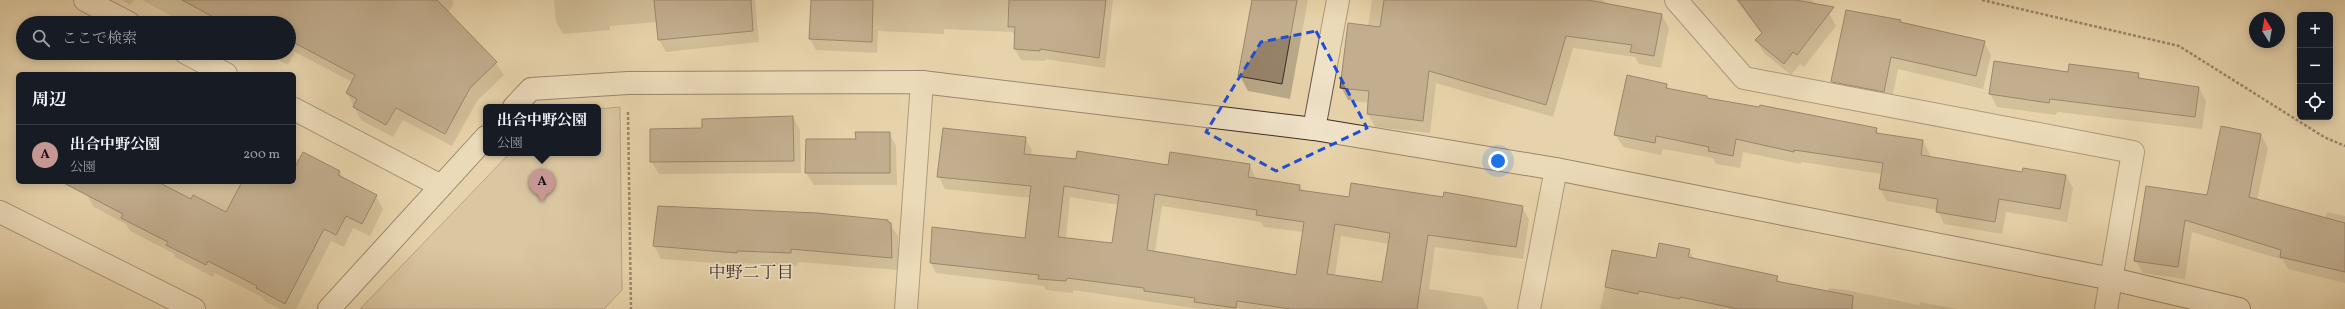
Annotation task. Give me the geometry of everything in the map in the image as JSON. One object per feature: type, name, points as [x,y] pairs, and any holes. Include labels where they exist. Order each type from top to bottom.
[{"type":"street","points":[[85,0],[116,16]]},
{"type":"street","points":[[1314,129],[1338,0]]},
{"type":"street","points":[[1676,0],[1744,78],[2133,152],[2106,309]]},
{"type":"street","points":[[199,60],[222,72]]},
{"type":"street","points":[[906,309],[922,82]]},
{"type":"street","points":[[517,104],[531,89],[628,83],[922,82],[1314,129],[1556,169],[2112,279],[2239,309]]},
{"type":"street","points":[[296,110],[441,186]]},
{"type":"street","points":[[329,309],[483,141]]},
{"type":"street","points":[[1529,309],[1556,169]]},
{"type":"street","points":[[0,212],[194,309]]},
{"type":"path","points":[[1982,0],[2179,46],[2324,137],[2345,146]]},
{"type":"path","points":[[628,83],[631,309]]},
{"type":"highlighted area","points":[[1316,31],[1367,128],[1276,171],[1206,132],[1261,42]]},
{"type":"shaded area","points":[[620,107],[622,290],[604,309],[360,309],[507,156],[601,156],[601,109]]},
{"type":"building","points":[[182,0],[437,0],[497,62],[470,88],[445,134],[396,108],[386,125],[353,107],[357,99],[346,93],[355,75],[296,44],[296,16],[211,16]]},
{"type":"building","points":[[654,0],[751,0],[753,31],[658,40]]},
{"type":"building","points":[[811,0],[873,0],[872,42],[809,39]]},
{"type":"building","points":[[1009,0],[1106,0],[1099,58],[1040,49],[1040,51],[1014,49],[1015,27],[1008,27]]},
{"type":"building","points":[[1252,0],[1297,0],[1282,84],[1238,76]]},
{"type":"building","points":[[1384,0],[1588,0],[1662,14],[1654,56],[1630,52],[1632,45],[1566,36],[1546,105],[1429,71],[1423,121],[1367,114],[1369,91],[1340,88],[1348,23],[1380,27]]},
{"type":"building","points":[[1738,0],[1795,0],[1834,7],[1797,55],[1793,52],[1784,64],[1755,40],[1762,33]]},
{"type":"building","points":[[1846,10],[1901,20],[1900,22],[1985,41],[1976,76],[1891,57],[1884,92],[1832,82]]},
{"type":"building","points":[[1994,61],[2068,72],[2069,64],[2139,73],[2138,78],[2199,87],[2195,117],[2050,99],[2049,103],[1989,94]]},
{"type":"building","points":[[1627,75],[1667,84],[1666,88],[1707,96],[1707,98],[1759,107],[1760,105],[1877,128],[1876,133],[1923,140],[1921,155],[2022,172],[2023,168],[2066,175],[2060,209],[1999,199],[1995,222],[1936,212],[1938,199],[1879,189],[1883,163],[1794,150],[1794,152],[1736,139],[1733,156],[1708,151],[1709,147],[1656,136],[1655,143],[1614,135]]},
{"type":"building","points":[[793,116],[794,161],[650,162],[650,129],[702,128],[702,119]]},
{"type":"building","points":[[2221,126],[2261,134],[2249,197],[2345,223],[2345,272],[2280,257],[2281,250],[2185,220],[2178,267],[2134,261],[2146,186],[2207,195]]},
{"type":"building","points":[[943,128],[1026,137],[1024,154],[1076,159],[1077,151],[1168,165],[1170,152],[1250,164],[1248,177],[1300,185],[1299,190],[1349,197],[1351,183],[1443,197],[1444,192],[1523,206],[1516,247],[1428,235],[1417,309],[1291,309],[1237,301],[1236,308],[1194,302],[1195,298],[1144,291],[1144,288],[1067,278],[1066,281],[1038,279],[1039,275],[930,263],[932,227],[1025,238],[1031,186],[937,177]],"holes":[[[1064,186],[1119,195],[1112,243],[1058,237]],[[1155,194],[1257,210],[1256,215],[1304,222],[1296,275],[1147,250]],[[1335,224],[1390,233],[1382,282],[1327,274]]]},
{"type":"building","points":[[855,132],[890,132],[890,173],[805,173],[806,139],[856,139]]},
{"type":"building","points":[[303,152],[340,171],[338,175],[377,195],[362,224],[346,216],[336,235],[324,229],[285,304],[256,288],[257,286],[208,261],[206,265],[166,245],[168,242],[121,218],[123,214],[66,184],[162,184],[191,199],[193,195],[226,212],[241,184],[296,184],[296,165]]},
{"type":"building","points":[[658,206],[817,213],[888,220],[888,222],[891,223],[892,258],[791,249],[791,253],[737,251],[737,253],[653,246]]},
{"type":"building","points":[[1659,243],[1690,249],[1688,257],[1778,276],[1776,281],[1853,296],[1852,309],[1738,309],[1680,297],[1680,299],[1639,291],[1638,294],[1605,287],[1612,250],[1656,258]]},
{"type":"place","name":"出合中野公園","points":[[542,202]]},
{"type":"district","name":"中野二丁目","points":[[751,272]]}]
